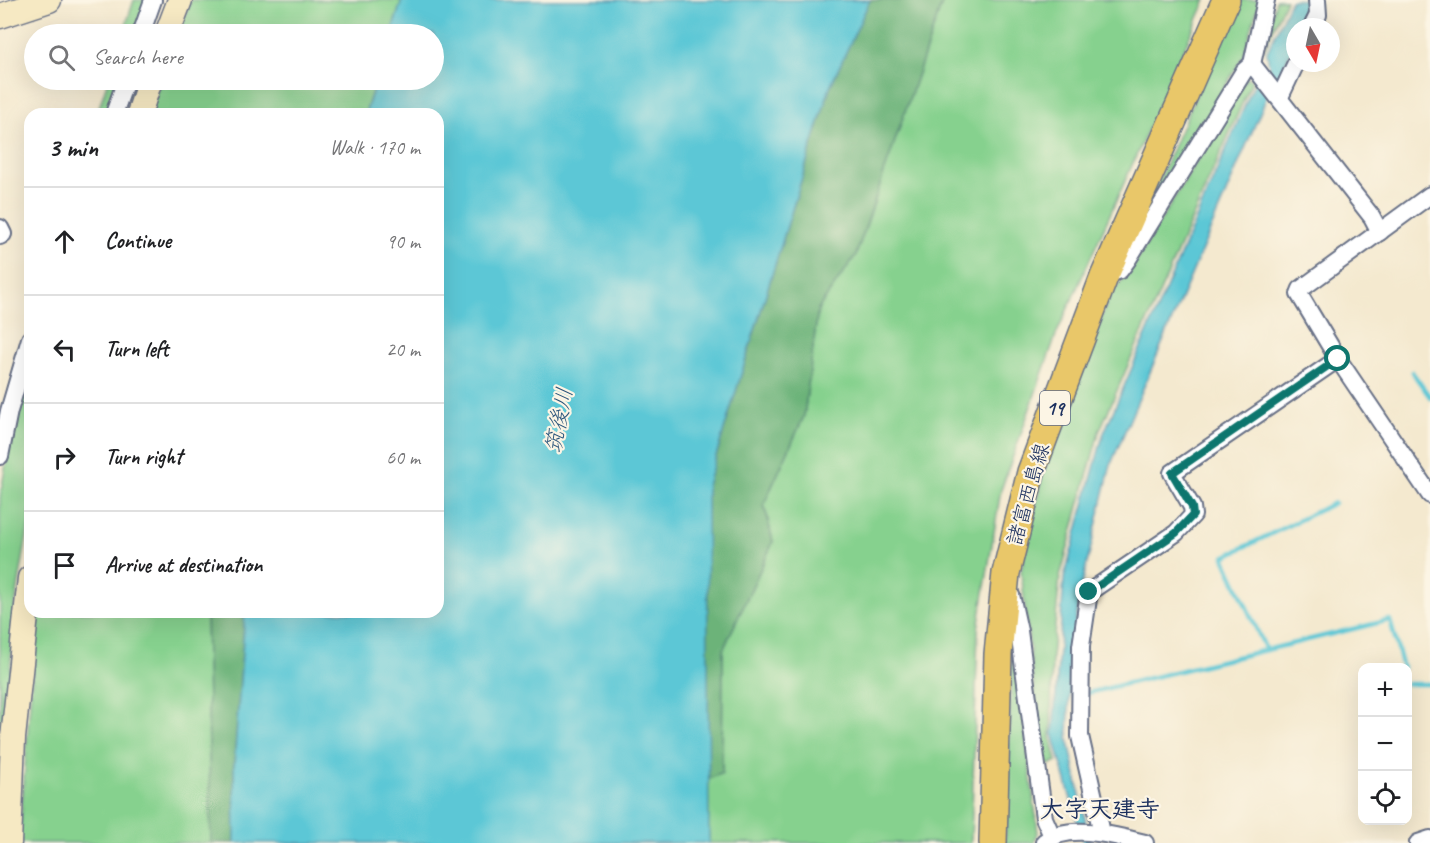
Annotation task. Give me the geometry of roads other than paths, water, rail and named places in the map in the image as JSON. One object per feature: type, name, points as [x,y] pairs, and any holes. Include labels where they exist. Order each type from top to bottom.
[{"type":"main road","points":[[0,16],[49,0]]},
{"type":"main road","points":[[171,24],[180,0]]},
{"type":"main road","name":"諸富西島線","points":[[993,843],[998,654],[1006,573],[1031,472],[1104,277],[1226,0]]},
{"type":"main road","points":[[141,108],[147,90]]},
{"type":"main road","points":[[9,843],[13,738],[26,618]]},
{"type":"street","points":[[145,24],[153,0]]},
{"type":"street","points":[[1266,0],[1267,81]]},
{"type":"street","points":[[1316,18],[1317,0]]},
{"type":"street","points":[[1267,81],[1286,69]]},
{"type":"street","points":[[1104,277],[1120,270],[1244,71],[1267,81],[1372,217],[1380,232]]},
{"type":"street","points":[[116,108],[122,90]]},
{"type":"street","points":[[1430,195],[1301,289],[1299,294],[1338,359],[1430,495]]},
{"type":"street","points":[[0,228],[3,234],[0,236]]},
{"type":"street","points":[[0,456],[5,407],[24,355]]},
{"type":"street","points":[[1098,832],[1080,736],[1081,646],[1089,592],[1176,533],[1193,515],[1192,507],[1172,473],[1338,359]]},
{"type":"street","points":[[1006,573],[1019,631],[1048,841],[1075,834],[1098,832],[1144,843]]},
{"type":"street","points":[[1418,843],[1430,839]]},
{"type":"water","name":"筑後川","points":[[402,0],[870,0],[830,87],[707,485],[709,843],[235,843],[234,765],[245,618],[444,618],[444,108],[367,108],[373,90],[444,90],[444,24],[394,24]]},
{"type":"water","points":[[1291,0],[1309,0],[1310,9],[1306,18],[1286,18],[1286,62],[1277,82],[1274,80],[1111,464],[1081,588],[1071,648],[1068,737],[1090,843],[1083,843],[1053,734],[1064,578],[1103,435],[1255,82],[1263,82],[1270,72],[1267,52]]},
{"type":"waterway","points":[[1412,372],[1430,397]]},
{"type":"waterway","points":[[1266,650],[1224,557],[1334,503]]},
{"type":"waterway","points":[[1088,693],[1390,620],[1402,663]]},
{"type":"waterway","points":[[1412,684],[1430,684]]},
{"type":"district","name":"大字天建寺","points":[[1100,809]]}]
